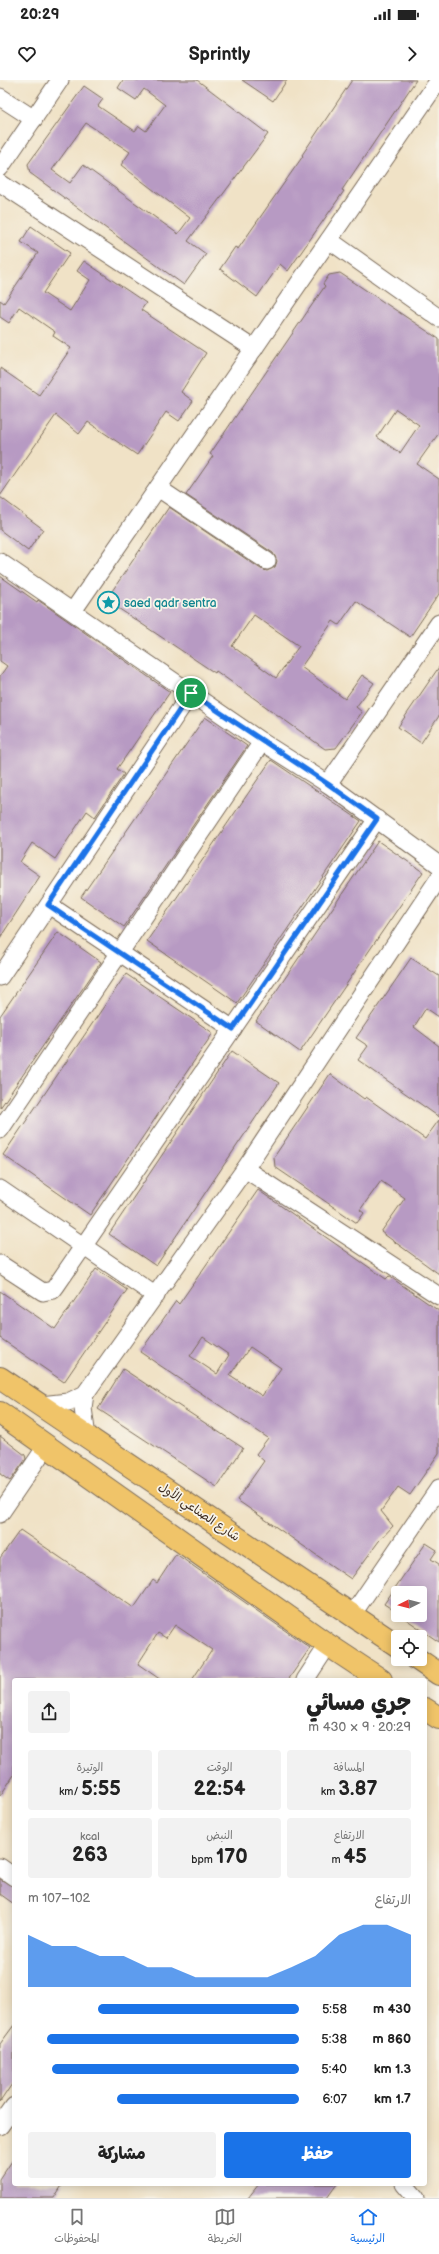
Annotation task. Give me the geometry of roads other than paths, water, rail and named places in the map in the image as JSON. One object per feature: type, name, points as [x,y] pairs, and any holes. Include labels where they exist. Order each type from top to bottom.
[{"type":"main road","name":"شارع الصناعي الأول","points":[[0,1378],[391,1641]]},
{"type":"main road","points":[[0,1413],[328,1645],[378,1678]]},
{"type":"main road","points":[[427,1666],[439,1674]]},
{"type":"main road","points":[[427,1710],[439,1718]]},
{"type":"street","points":[[0,168],[60,80]]},
{"type":"street","points":[[73,611],[439,80]]},
{"type":"street","points":[[0,97],[34,119]]},
{"type":"street","points":[[0,183],[254,349]]},
{"type":"street","points":[[329,240],[439,318]]},
{"type":"street","points":[[158,488],[267,561]]},
{"type":"street","points":[[0,562],[262,742],[328,784],[439,864]]},
{"type":"street","points":[[328,784],[439,623]]},
{"type":"street","points":[[0,977],[191,693]]},
{"type":"street","points":[[0,1130],[262,742]]},
{"type":"street","points":[[0,1264],[39,1290],[48,1292],[56,1286],[377,819]]},
{"type":"street","points":[[87,1436],[83,1408],[85,1394],[245,1169],[439,878]]},
{"type":"street","points":[[48,905],[233,1029]]},
{"type":"street","points":[[245,1169],[439,1296]]},
{"type":"street","points":[[0,1189],[156,1296]]},
{"type":"street","points":[[41,1405],[68,1402],[85,1394]]},
{"type":"street","points":[[0,1514],[47,1445]]},
{"type":"street","points":[[352,1615],[439,1488]]},
{"type":"street","points":[[306,1678],[328,1645]]},
{"type":"street","points":[[0,1867],[12,1876]]},
{"type":"street","points":[[0,2126],[12,2109]]},
{"type":"street","points":[[406,2186],[416,2198]]},
{"type":"place","name":"saed qadr sentra","points":[[108,603]]}]
